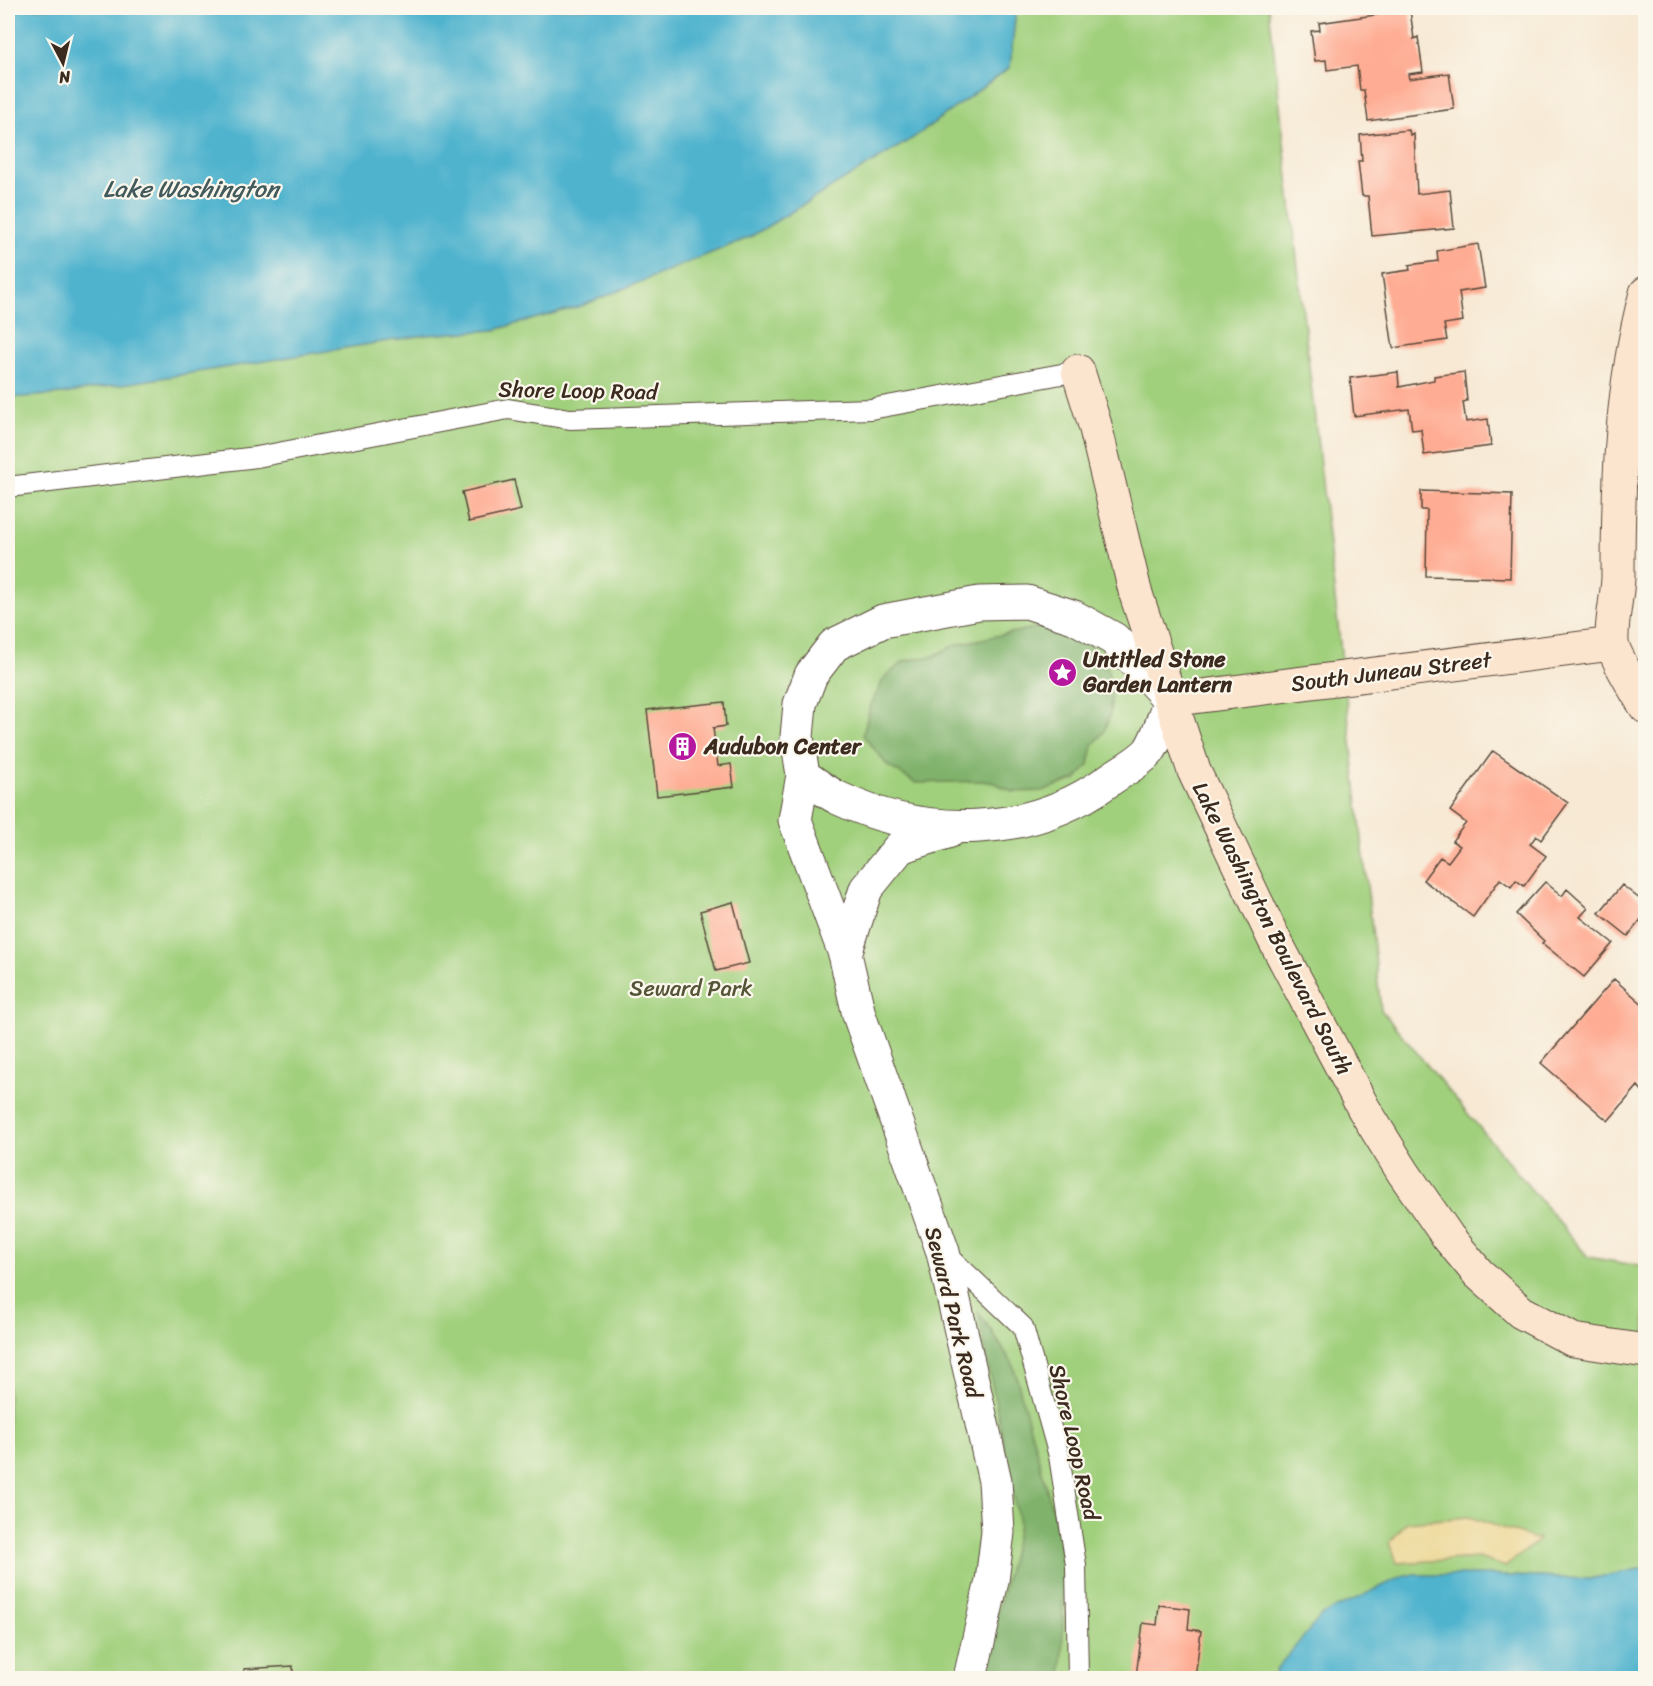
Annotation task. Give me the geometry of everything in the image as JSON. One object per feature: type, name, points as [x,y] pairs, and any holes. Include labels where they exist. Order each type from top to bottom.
[{"type":"street","points":[[1646,293],[1634,343],[1621,427],[1616,525],[1618,581],[1612,644],[1646,706]]},
{"type":"street","name":"Lake Washington Boulevard South","points":[[1078,371],[1095,425],[1135,591],[1170,700],[1207,802],[1273,937],[1364,1109],[1403,1172],[1448,1237],[1478,1272],[1521,1312],[1573,1340],[1646,1351]]},
{"type":"street","name":"Seward Park Road","points":[[970,1678],[992,1581],[998,1532],[995,1481],[943,1252],[859,1015],[845,954],[795,820],[803,775],[798,726],[800,704],[812,675],[834,645],[883,621],[979,603],[1026,602],[1074,617],[1114,639],[1170,700]]},
{"type":"street","name":"South Juneau Street","points":[[1170,700],[1612,644]]},
{"type":"street","points":[[803,775],[837,798],[908,822],[958,828],[1001,826],[1044,814],[1089,795],[1148,751],[1170,700]]},
{"type":"street","points":[[845,954],[866,889],[900,847],[958,828]]},
{"type":"lane","name":"Shore Loop Road","points":[[8,487],[257,457],[508,409],[570,419],[871,409],[1078,371]]},
{"type":"lane","name":"Shore Loop Road","points":[[943,1252],[1023,1327],[1059,1456],[1076,1565],[1078,1678]]},
{"type":"green space","name":"Seward Park","points":[[1016,8],[1269,8],[1381,1010],[1588,1257],[1645,1267],[1645,1568],[1589,1579],[1484,1575],[1277,1668],[1274,1678],[8,1678],[8,398],[62,394],[425,335],[494,330],[581,306],[750,237],[913,138],[1010,67]]},
{"type":"green space","points":[[1039,627],[1087,644],[1104,655],[1112,689],[1110,715],[1104,732],[1093,745],[1089,765],[1076,779],[1042,791],[1013,792],[995,783],[982,781],[916,783],[888,766],[863,735],[870,707],[884,678],[904,661],[934,656],[954,645]]},
{"type":"green space","points":[[978,1311],[1013,1364],[1064,1553],[1062,1678],[982,1678],[1019,1524]]},
{"type":"sand","points":[[1469,1517],[1539,1540],[1505,1567],[1479,1558],[1397,1563],[1390,1542],[1407,1522]]},
{"type":"water","name":"Lake Washington","points":[[8,8],[1016,8],[1010,67],[913,138],[750,237],[581,306],[494,330],[425,335],[62,394],[8,398]]},
{"type":"water","points":[[1645,1568],[1645,1678],[1274,1678],[1277,1668],[1322,1615],[1405,1575],[1589,1579]]},
{"type":"building","points":[[1410,10],[1414,39],[1418,37],[1423,72],[1408,74],[1409,79],[1449,73],[1454,109],[1368,121],[1364,90],[1360,90],[1357,66],[1327,70],[1326,60],[1315,61],[1311,31],[1320,30],[1319,23]]},
{"type":"building","points":[[1409,130],[1410,135],[1414,134],[1417,194],[1450,190],[1454,228],[1372,236],[1368,196],[1362,196],[1358,161],[1362,161],[1360,135]]},
{"type":"building","points":[[1478,244],[1485,288],[1459,292],[1463,321],[1444,324],[1447,340],[1393,348],[1382,274],[1410,270],[1409,265],[1438,261],[1437,251]]},
{"type":"building","points":[[1398,372],[1399,387],[1434,380],[1434,376],[1464,372],[1467,401],[1463,402],[1466,422],[1488,419],[1491,446],[1424,455],[1421,429],[1412,430],[1409,409],[1354,416],[1350,378]]},
{"type":"building","points":[[514,480],[521,510],[469,522],[462,492]]},
{"type":"building","points":[[1421,491],[1512,494],[1510,578],[1426,576],[1427,510],[1421,510]]},
{"type":"building","name":"Audubon Center","points":[[724,702],[726,726],[713,728],[718,766],[731,764],[734,787],[657,796],[647,710]]},
{"type":"building","points":[[1493,751],[1568,803],[1541,840],[1536,836],[1530,844],[1546,856],[1524,886],[1516,880],[1511,887],[1500,879],[1473,917],[1423,880],[1440,857],[1448,862],[1460,846],[1452,841],[1466,823],[1450,811]]},
{"type":"building","points":[[1545,882],[1562,896],[1567,889],[1588,908],[1580,917],[1613,943],[1584,977],[1542,943],[1544,941],[1516,914]]},
{"type":"building","points":[[1622,885],[1646,904],[1646,913],[1628,936],[1599,913]]},
{"type":"building","points":[[733,902],[749,963],[716,971],[700,911]]},
{"type":"building","points":[[1614,979],[1646,1007],[1646,1089],[1643,1092],[1638,1086],[1608,1121],[1541,1063]]},
{"type":"building","points":[[1159,1605],[1190,1609],[1188,1629],[1201,1631],[1195,1678],[1123,1678],[1124,1674],[1136,1676],[1143,1623],[1157,1625]]},
{"type":"building","points":[[293,1666],[293,1678],[244,1678],[244,1669]]},
{"type":"place","name":"Untitled Stone Garden Lantern","points":[[1062,672]]},
{"type":"place","name":"Audubon Center","points":[[683,746]]}]
